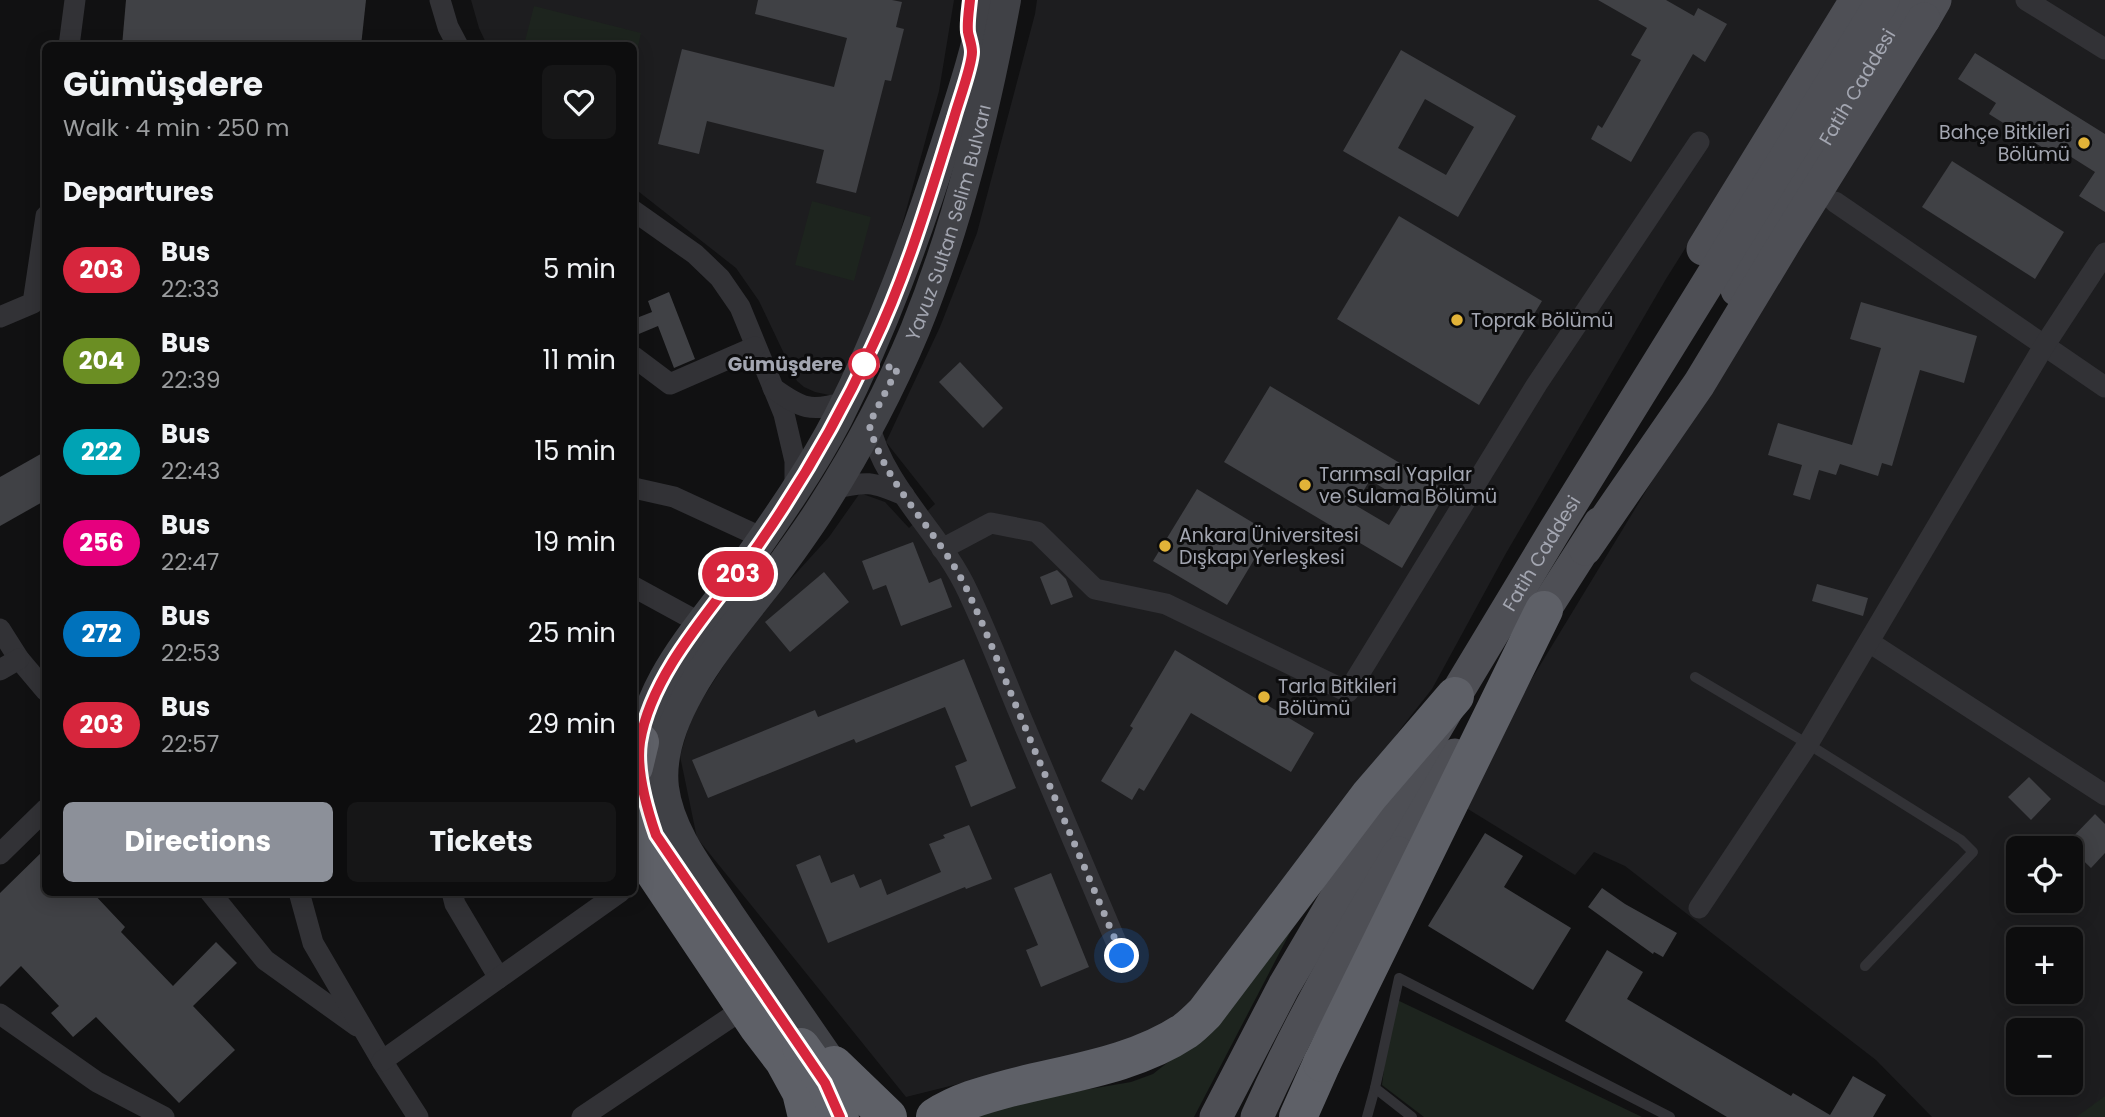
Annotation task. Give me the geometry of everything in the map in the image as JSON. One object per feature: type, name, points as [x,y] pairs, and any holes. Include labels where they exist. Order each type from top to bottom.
[{"type":"highway","points":[[1298,1117],[1544,610]]},
{"type":"highway","points":[[935,1117],[955,1105],[981,1096],[1132,1056],[1165,1043],[1187,1030],[1205,1013],[1368,796],[1455,696]]},
{"type":"highway","points":[[644,850],[784,1061],[801,1092],[807,1117]]},
{"type":"highway","points":[[644,850],[825,1083],[839,1117]]},
{"type":"highway","points":[[834,1065],[869,1117]]},
{"type":"highway","points":[[834,1065],[888,1117]]},
{"type":"main road","points":[[970,0],[967,30],[984,56]]},
{"type":"main road","points":[[984,56],[986,0]]},
{"type":"main road","points":[[984,56],[1006,0]]},
{"type":"main road","points":[[984,56],[1011,38],[1023,0]]},
{"type":"main road","points":[[1555,530],[1640,359],[1726,209],[1856,0]]},
{"type":"main road","name":"Fatih Caddesi","points":[[1216,1117],[1284,986],[1455,696],[1883,0]]},
{"type":"main road","name":"Fatih Caddesi","points":[[1257,1117],[1308,1010],[1475,718],[1544,610],[1699,384],[1922,6]]},
{"type":"main road","name":"Yavuz Sultan Selim Bulvarı","points":[[644,850],[648,812],[637,755],[660,685],[693,631],[761,541],[821,447],[845,402],[873,345],[904,268],[939,165],[984,56]]},
{"type":"main road","name":"Yavuz Sultan Selim Bulvarı","points":[[834,1065],[683,841],[668,812],[664,757],[669,735],[680,710],[711,658],[790,553],[832,489],[898,368],[931,288],[977,136],[984,56]]},
{"type":"street","points":[[70,42],[75,0]]},
{"type":"street","points":[[440,0],[456,42]]},
{"type":"street","points":[[2026,0],[2105,49]]},
{"type":"street","points":[[942,549],[991,523],[1037,532],[1095,589],[1166,604],[1348,692],[1538,384],[1699,142]]},
{"type":"street","points":[[1835,202],[2105,387]]},
{"type":"street","points":[[637,213],[695,254],[720,278],[740,307],[784,414],[796,461],[794,489]]},
{"type":"street","points":[[0,317],[33,303],[42,243]]},
{"type":"street","points":[[1699,908],[1808,744],[2043,346],[2105,253]]},
{"type":"street","points":[[637,359],[670,384],[755,347]]},
{"type":"street","points":[[773,388],[794,403],[807,407],[821,409],[845,402]]},
{"type":"street","points":[[869,424],[881,457],[967,590],[1122,956]]},
{"type":"street","points":[[832,489],[860,482],[880,485],[904,495]]},
{"type":"street","points":[[637,489],[674,497],[752,533]]},
{"type":"street","points":[[637,588],[689,617]]},
{"type":"street","points":[[0,629],[19,659],[42,686]]},
{"type":"street","points":[[1869,642],[2105,795]]},
{"type":"street","points":[[0,670],[19,659]]},
{"type":"street","points":[[0,854],[42,813]]},
{"type":"street","points":[[213,896],[265,960],[365,1032]]},
{"type":"street","points":[[300,896],[313,943],[418,1117]]},
{"type":"street","points":[[453,896],[455,904],[499,978]]},
{"type":"street","points":[[382,1061],[614,896]]},
{"type":"street","points":[[582,1117],[746,1007]]},
{"type":"street","points":[[0,1014],[97,1082],[164,1117]]},
{"type":"lane","points":[[1695,677],[1961,840],[1973,852],[1865,967]]},
{"type":"lane","points":[[1367,1117],[1399,978],[1670,1117]]},
{"type":"lane","points":[[1375,1088],[1412,1117]]},
{"type":"shaded area","points":[[471,0],[954,0],[939,91],[898,240],[883,289],[834,396],[815,392],[797,381],[759,301],[736,268],[637,190],[637,42],[486,42]]},
{"type":"shaded area","name":"Ankara Üniversitesi Dışkapı Yerleşkesi","points":[[1037,0],[1841,0],[1666,279],[1505,555],[1432,689],[1196,1009],[1146,1037],[906,1097],[697,838],[680,756],[692,715],[751,623],[829,537],[860,493],[885,502],[909,528],[935,504],[886,442],[940,327],[977,233]]},
{"type":"shaded area","points":[[1946,0],[2105,0],[2105,1117],[1932,1117],[1876,1060],[1625,866],[1594,852],[1575,875],[1463,806],[1525,690]]},
{"type":"shaded area","points":[[534,6],[641,33],[637,51],[637,42],[525,42]]},
{"type":"shaded area","points":[[812,201],[871,217],[854,281],[795,265]]},
{"type":"shaded area","points":[[1294,925],[1194,1117],[970,1117],[1020,1101],[1131,1082],[1153,1074],[1196,1040]]},
{"type":"shaded area","points":[[1393,998],[1642,1117],[1424,1117],[1382,1085]]},
{"type":"shaded area","points":[[2105,1096],[2105,1117],[2076,1117]]},
{"type":"building","points":[[126,0],[366,0],[361,42],[122,42]]},
{"type":"building","points":[[758,0],[902,2],[896,27],[904,29],[891,81],[885,80],[856,193],[816,183],[824,150],[707,121],[699,154],[658,144],[682,49],[834,87],[847,38],[755,14]]},
{"type":"building","points":[[1598,0],[1666,0],[1694,16],[1698,8],[1727,24],[1705,62],[1693,54],[1631,162],[1591,139],[1598,125],[1602,128],[1641,60],[1631,55],[1647,28]]},
{"type":"building","points":[[1401,50],[1516,116],[1458,217],[1343,151]],"holes":[[[1425,99],[1474,127],[1446,175],[1398,148]]]},
{"type":"building","points":[[1975,53],[2105,134],[2105,212],[2079,196],[2095,172],[2057,148],[2053,154],[1989,114],[1996,103],[1958,79]]},
{"type":"building","points":[[1952,161],[2064,232],[2035,279],[1922,207]]},
{"type":"building","points":[[1399,216],[1542,301],[1479,405],[1337,319]]},
{"type":"building","points":[[669,292],[695,359],[674,368],[658,326],[637,335],[637,318],[652,312],[648,301]]},
{"type":"building","points":[[1861,302],[1977,336],[1964,383],[1920,370],[1892,466],[1882,463],[1878,476],[1840,464],[1836,475],[1819,470],[1810,500],[1793,495],[1802,465],[1768,455],[1778,423],[1852,445],[1881,348],[1850,339]]},
{"type":"building","points":[[960,362],[1003,408],[983,428],[939,382]]},
{"type":"building","points":[[1270,386],[1447,491],[1402,568],[1224,462]],"holes":[[[1370,480],[1404,501],[1389,525],[1355,505]]]},
{"type":"building","points":[[42,453],[42,502],[0,526],[0,477]]},
{"type":"building","points":[[1197,489],[1270,533],[1227,605],[1153,561]]},
{"type":"building","points":[[913,542],[929,583],[941,578],[952,607],[901,626],[886,585],[873,590],[862,561]]},
{"type":"building","points":[[1057,570],[1066,579],[1073,597],[1051,605],[1040,577]]},
{"type":"building","points":[[824,572],[849,602],[790,652],[765,622]]},
{"type":"building","points":[[1817,584],[1868,598],[1863,616],[1812,601]]},
{"type":"building","points":[[1175,650],[1314,733],[1291,772],[1191,713],[1144,791],[1139,788],[1132,800],[1101,781]]},
{"type":"building","points":[[964,659],[1016,788],[971,807],[955,766],[967,761],[945,707],[856,743],[854,739],[708,798],[692,760],[815,710],[818,717]]},
{"type":"building","points":[[2029,777],[2051,799],[2031,820],[2008,797]]},
{"type":"building","points":[[2095,814],[2105,824],[2105,853],[2091,868],[2083,860],[2083,836],[2074,836]]},
{"type":"building","points":[[969,825],[992,879],[966,889],[965,887],[828,943],[796,865],[820,855],[831,883],[854,874],[860,888],[881,879],[887,895],[941,872],[929,844],[945,838],[943,835]]},
{"type":"building","points":[[1485,833],[1523,856],[1504,887],[1571,928],[1533,990],[1428,926]]},
{"type":"building","points":[[42,852],[42,896],[96,896],[125,927],[121,932],[173,986],[216,942],[237,963],[193,1006],[235,1050],[179,1103],[96,1017],[73,1037],[51,1013],[59,1006],[21,966],[0,987],[0,893]]},
{"type":"building","points":[[1051,873],[1089,967],[1041,987],[1026,950],[1038,945],[1014,888]]},
{"type":"building","points":[[1602,888],[1677,933],[1663,957],[1654,952],[1653,954],[1588,907]]},
{"type":"building","points":[[1607,950],[1643,972],[1627,999],[1791,1096],[1793,1093],[1830,1115],[1853,1076],[1886,1095],[1873,1117],[1727,1117],[1565,1021]]},
{"type":"bus line","name":"203","points":[[840,1117],[825,1083],[808,1056],[656,835],[648,812],[640,764],[640,742],[648,715],[668,671],[693,631],[761,541],[821,447],[885,319],[916,234],[965,80],[972,53],[967,30],[970,0]]},
{"type":"place","name":"Bahçe Bitkileri Bölümü","points":[[2084,143]]},
{"type":"place","name":"Toprak Bölümü","points":[[1457,320]]},
{"type":"place","name":"Gümüşdere","points":[[864,364]]},
{"type":"place","name":"Tarımsal Yapılar ve Sulama Bölümü","points":[[1305,485]]},
{"type":"place","name":"Ankara Üniversitesi Dışkapı Yerleşkesi","points":[[1165,546]]},
{"type":"place","name":"Tarla Bitkileri Bölümü","points":[[1264,697]]},
{"type":"route","points":[[864,364],[898,368],[869,424],[873,439],[904,495],[929,528],[967,590],[1122,956]]}]
